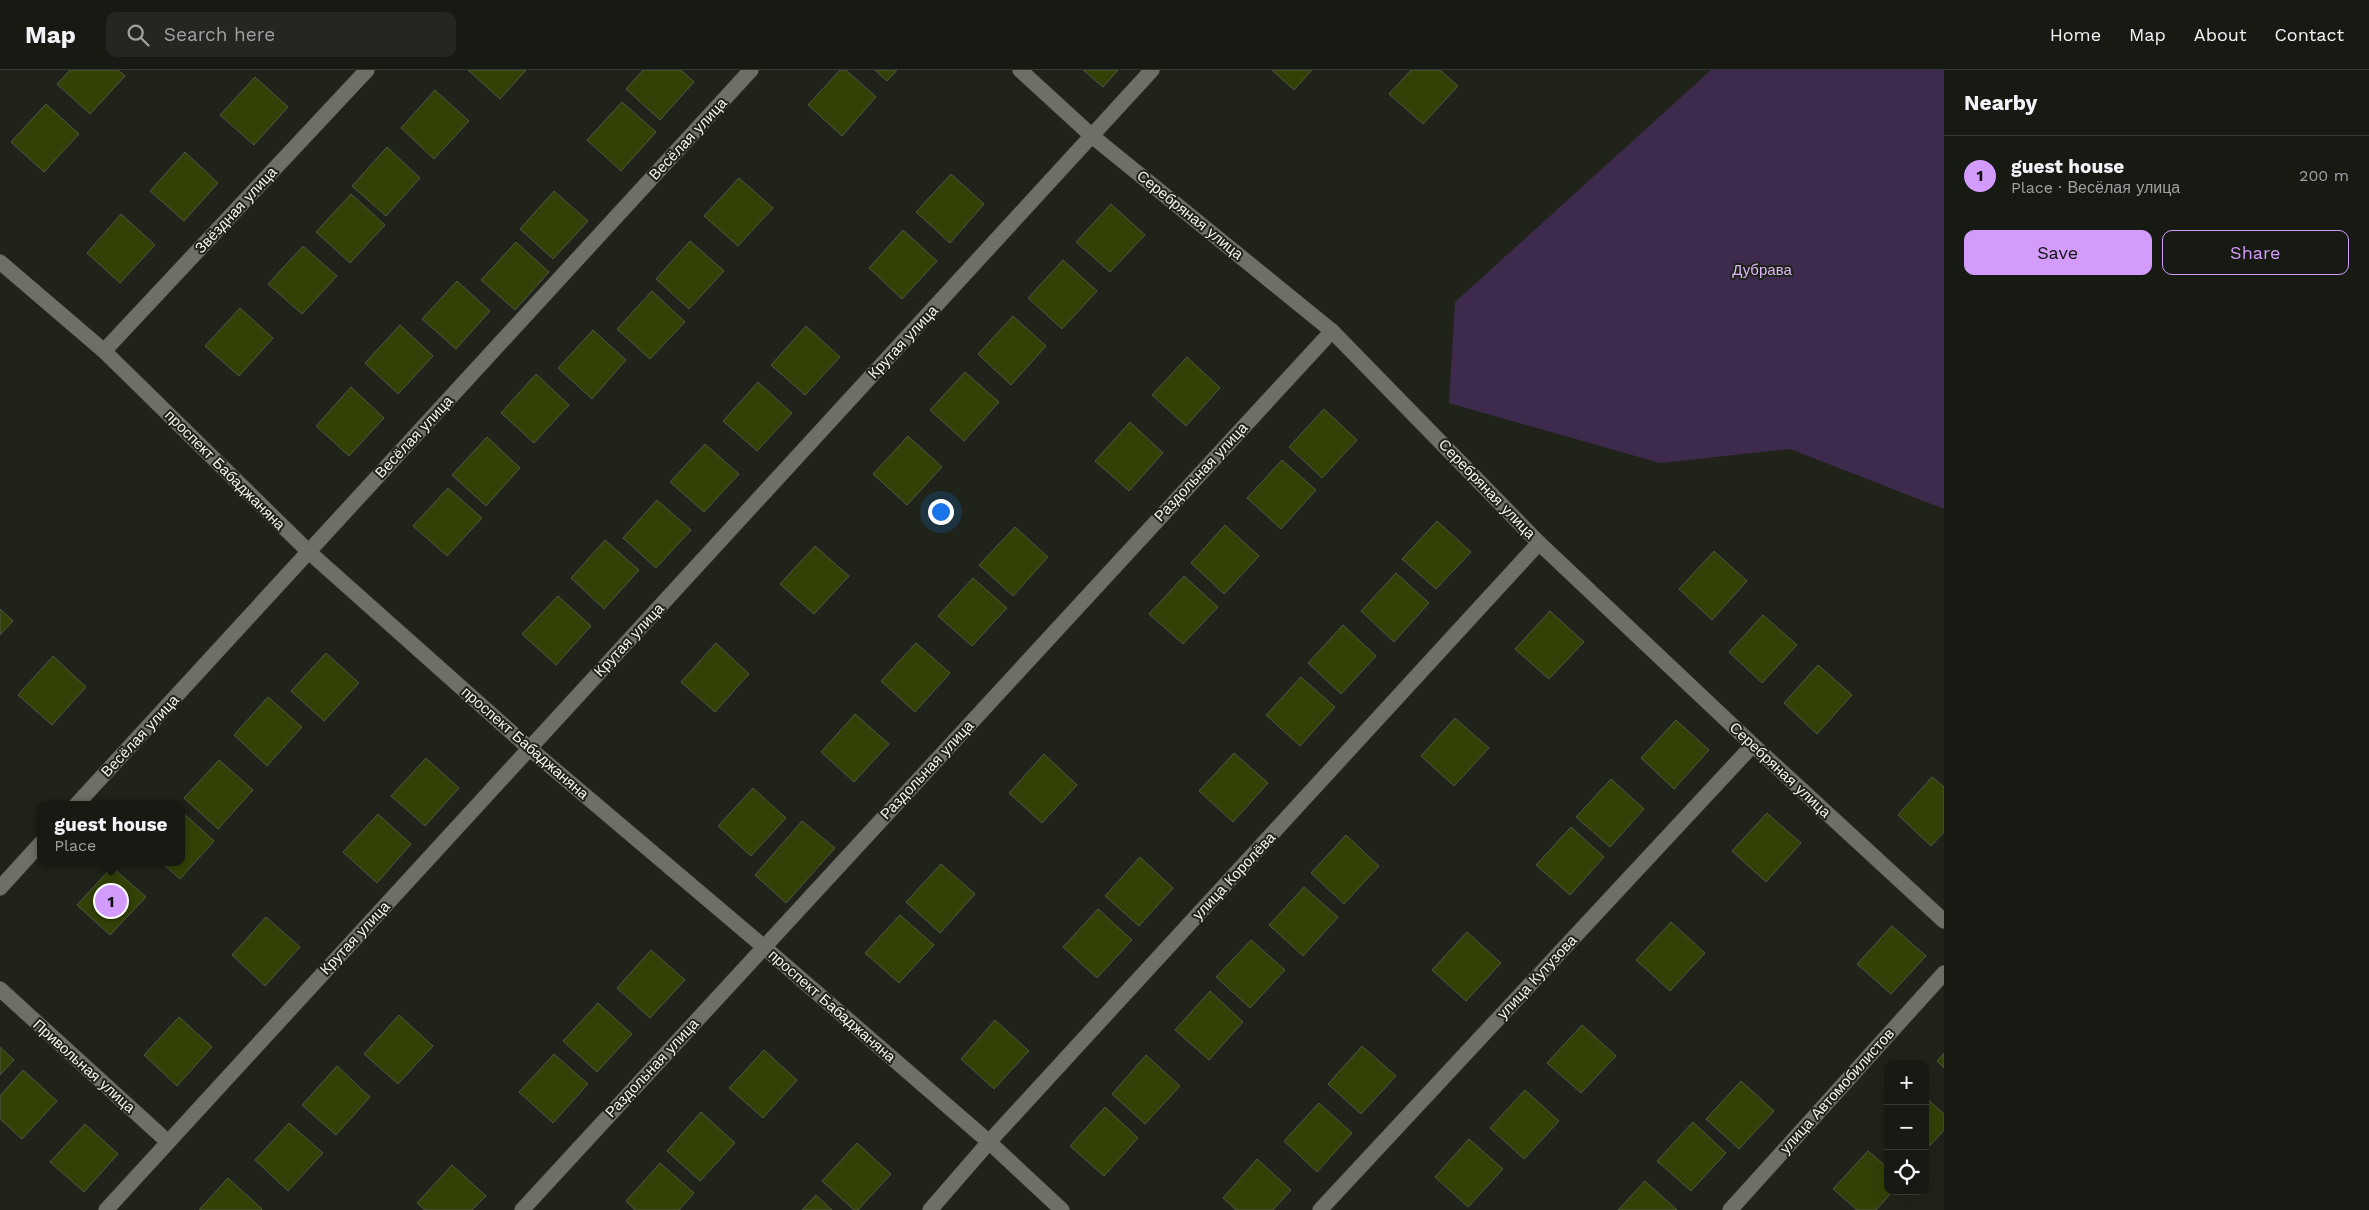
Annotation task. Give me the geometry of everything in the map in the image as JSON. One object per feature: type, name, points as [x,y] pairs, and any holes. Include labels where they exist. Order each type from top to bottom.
[{"type":"street","name":"Звёздная улица","points":[[104,351],[367,70]]},
{"type":"street","name":"Весёлая улица","points":[[80,801],[751,70]]},
{"type":"street","name":"Серебряная улица","points":[[1020,70],[1092,136],[1332,330],[1539,543],[1753,745],[1944,921]]},
{"type":"street","name":"Крутая улица","points":[[106,1210],[1152,70]]},
{"type":"street","name":"проспект Бабаджаняна","points":[[0,262],[104,351],[309,552],[529,748],[764,946],[989,1142],[1062,1210]]},
{"type":"street","name":"Раздольная улица","points":[[522,1210],[1332,330]]},
{"type":"street","name":"улица Королёва","points":[[930,1210],[989,1142],[1539,543]]},
{"type":"street","name":"улица Кутузова","points":[[1320,1210],[1753,745]]},
{"type":"street","points":[[0,888],[37,847]]},
{"type":"street","name":"улица Автомобилистов","points":[[1730,1210],[1944,972]]},
{"type":"street","name":"Привольная улица","points":[[0,989],[168,1142]]},
{"type":"green space","name":"Дубрава","points":[[1711,70],[1944,70],[1944,509],[1790,449],[1660,463],[1449,403],[1455,302]]},
{"type":"building","points":[[70,70],[118,70],[125,76],[90,114],[57,84]]},
{"type":"building","points":[[468,70],[526,70],[500,99]]},
{"type":"building","points":[[643,70],[681,70],[694,82],[660,120],[626,89]]},
{"type":"building","points":[[840,70],[846,70],[876,97],[842,136],[808,105]]},
{"type":"building","points":[[875,70],[897,70],[887,81]]},
{"type":"building","points":[[1083,70],[1118,70],[1103,87]]},
{"type":"building","points":[[1272,70],[1312,70],[1294,90]]},
{"type":"building","points":[[1411,70],[1440,70],[1458,86],[1423,124],[1389,94]]},
{"type":"building","points":[[255,77],[288,107],[254,145],[220,115]]},
{"type":"building","points":[[435,90],[469,121],[434,159],[401,128]]},
{"type":"building","points":[[622,102],[656,132],[621,171],[587,140]]},
{"type":"building","points":[[46,104],[79,134],[44,172],[11,142]]},
{"type":"building","points":[[387,147],[420,178],[386,216],[352,186]]},
{"type":"building","points":[[185,152],[218,183],[184,221],[150,191]]},
{"type":"building","points":[[951,174],[984,204],[950,243],[916,212]]},
{"type":"building","points":[[739,178],[773,208],[738,246],[704,216]]},
{"type":"building","points":[[554,191],[588,221],[553,259],[520,229]]},
{"type":"building","points":[[351,194],[385,225],[350,263],[316,232]]},
{"type":"building","points":[[1111,204],[1145,235],[1110,272],[1076,242]]},
{"type":"building","points":[[121,214],[155,245],[120,283],[87,253]]},
{"type":"building","points":[[903,230],[937,261],[902,299],[869,268]]},
{"type":"building","points":[[690,241],[724,271],[689,309],[656,279]]},
{"type":"building","points":[[516,242],[549,272],[515,310],[481,280]]},
{"type":"building","points":[[303,246],[337,276],[302,314],[268,284]]},
{"type":"building","points":[[1063,260],[1097,291],[1062,329],[1028,298]]},
{"type":"building","points":[[457,281],[490,311],[456,349],[422,319]]},
{"type":"building","points":[[652,291],[685,322],[650,359],[617,329]]},
{"type":"building","points":[[240,308],[273,338],[239,376],[205,346]]},
{"type":"building","points":[[1013,316],[1046,346],[1011,385],[978,354]]},
{"type":"building","points":[[400,325],[433,356],[398,394],[365,363]]},
{"type":"building","points":[[806,326],[840,357],[805,395],[771,365]]},
{"type":"building","points":[[593,330],[626,360],[592,399],[558,368]]},
{"type":"building","points":[[1187,357],[1220,388],[1186,426],[1152,395]]},
{"type":"building","points":[[965,372],[999,402],[964,441],[930,410]]},
{"type":"building","points":[[536,374],[569,405],[534,443],[501,413]]},
{"type":"building","points":[[758,382],[792,413],[757,451],[723,421]]},
{"type":"building","points":[[351,387],[384,418],[349,456],[316,426]]},
{"type":"building","points":[[1324,409],[1357,440],[1322,478],[1289,447]]},
{"type":"building","points":[[1130,422],[1163,453],[1129,491],[1095,461]]},
{"type":"building","points":[[908,436],[942,467],[907,505],[873,474]]},
{"type":"building","points":[[487,437],[520,468],[486,506],[452,475]]},
{"type":"building","points":[[705,444],[739,474],[704,512],[670,482]]},
{"type":"building","points":[[1282,460],[1316,490],[1281,529],[1247,498]]},
{"type":"building","points":[[448,488],[482,518],[447,556],[413,526]]},
{"type":"building","points":[[657,500],[691,530],[656,568],[623,538]]},
{"type":"building","points":[[1437,521],[1471,552],[1436,589],[1402,559]]},
{"type":"building","points":[[1225,525],[1259,556],[1224,594],[1191,563]]},
{"type":"building","points":[[1015,527],[1048,557],[1013,596],[979,565]]},
{"type":"building","points":[[605,540],[639,570],[604,609],[571,578]]},
{"type":"building","points":[[815,546],[849,576],[814,614],[780,584]]},
{"type":"building","points":[[1714,551],[1747,581],[1712,620],[1679,589]]},
{"type":"building","points":[[1396,573],[1429,603],[1394,642],[1361,611]]},
{"type":"building","points":[[1184,576],[1218,607],[1183,644],[1149,614]]},
{"type":"building","points":[[973,578],[1007,608],[972,646],[938,616]]},
{"type":"building","points":[[558,596],[591,626],[556,665],[522,634]]},
{"type":"building","points":[[0,609],[13,621],[0,635]]},
{"type":"building","points":[[1550,611],[1584,642],[1549,679],[1515,649]]},
{"type":"building","points":[[1763,615],[1797,645],[1762,683],[1729,652]]},
{"type":"building","points":[[1343,625],[1376,656],[1341,694],[1308,663]]},
{"type":"building","points":[[716,643],[749,674],[715,712],[681,682]]},
{"type":"building","points":[[916,643],[950,673],[915,712],[881,681]]},
{"type":"building","points":[[326,653],[359,683],[324,721],[291,691]]},
{"type":"building","points":[[53,656],[86,687],[52,725],[18,695]]},
{"type":"building","points":[[1818,665],[1852,695],[1817,734],[1784,703]]},
{"type":"building","points":[[1301,677],[1335,707],[1300,746],[1266,715]]},
{"type":"building","points":[[268,697],[302,727],[267,766],[234,735]]},
{"type":"building","points":[[855,714],[889,744],[854,782],[821,752]]},
{"type":"building","points":[[1455,718],[1489,748],[1454,786],[1421,756]]},
{"type":"building","points":[[1676,720],[1709,750],[1674,789],[1641,758]]},
{"type":"building","points":[[1234,753],[1268,783],[1233,822],[1199,791]]},
{"type":"building","points":[[1044,754],[1077,785],[1042,823],[1009,793]]},
{"type":"building","points":[[426,758],[459,788],[425,826],[391,796]]},
{"type":"building","points":[[219,760],[253,790],[218,829],[184,798]]},
{"type":"building","points":[[1932,777],[1944,787],[1944,832],[1931,846],[1898,815]]},
{"type":"building","points":[[1611,779],[1644,809],[1610,847],[1576,817]]},
{"type":"building","points":[[753,788],[786,818],[751,856],[718,826]]},
{"type":"building","points":[[1767,813],[1801,843],[1766,882],[1732,851]]},
{"type":"building","points":[[378,814],[411,844],[377,883],[343,852]]},
{"type":"building","points":[[185,815],[214,841],[180,879],[165,866],[185,866]]},
{"type":"building","points":[[802,821],[835,848],[786,903],[755,875]]},
{"type":"building","points":[[1571,827],[1604,857],[1570,895],[1536,865]]},
{"type":"building","points":[[1346,835],[1379,866],[1344,904],[1311,873]]},
{"type":"building","points":[[1140,857],[1173,888],[1139,926],[1105,896]]},
{"type":"building","points":[[941,864],[975,894],[940,933],[906,902]]},
{"type":"building","points":[[112,867],[146,897],[110,935],[77,905]]},
{"type":"building","points":[[1304,887],[1338,917],[1303,956],[1269,925]]},
{"type":"building","points":[[1098,909],[1132,940],[1097,978],[1063,947]]},
{"type":"building","points":[[900,915],[934,945],[899,983],[865,953]]},
{"type":"building","points":[[266,917],[300,947],[265,986],[232,955]]},
{"type":"building","points":[[1671,922],[1705,953],[1670,991],[1636,960]]},
{"type":"building","points":[[1892,926],[1926,956],[1891,994],[1857,964]]},
{"type":"building","points":[[1467,932],[1501,963],[1466,1001],[1432,970]]},
{"type":"building","points":[[1251,940],[1285,970],[1250,1008],[1216,977]]},
{"type":"building","points":[[651,950],[685,980],[650,1018],[617,988]]},
{"type":"building","points":[[1210,991],[1243,1022],[1209,1060],[1175,1030]]},
{"type":"building","points":[[598,1003],[632,1034],[597,1072],[563,1041]]},
{"type":"building","points":[[399,1015],[433,1046],[398,1084],[364,1054]]},
{"type":"building","points":[[179,1017],[212,1047],[177,1086],[144,1055]]},
{"type":"building","points":[[995,1020],[1029,1051],[994,1089],[961,1059]]},
{"type":"building","points":[[1582,1025],[1616,1056],[1581,1093],[1547,1063]]},
{"type":"building","points":[[1362,1046],[1396,1076],[1361,1114],[1328,1084]]},
{"type":"building","points":[[0,1047],[14,1060],[0,1075]]},
{"type":"building","points":[[764,1050],[797,1080],[763,1118],[729,1088]]},
{"type":"building","points":[[1944,1053],[1944,1068],[1937,1061]]},
{"type":"building","points":[[554,1054],[588,1084],[553,1123],[519,1092]]},
{"type":"building","points":[[1146,1055],[1180,1086],[1145,1124],[1112,1094]]},
{"type":"building","points":[[337,1066],[370,1097],[336,1135],[302,1105]]},
{"type":"building","points":[[23,1070],[57,1101],[22,1139],[0,1119],[0,1096]]},
{"type":"building","points":[[1741,1081],[1774,1111],[1739,1149],[1706,1119]]},
{"type":"building","points":[[1525,1090],[1559,1121],[1524,1159],[1490,1128]]},
{"type":"building","points":[[1929,1101],[1944,1114],[1944,1130],[1929,1147]]},
{"type":"building","points":[[1319,1103],[1352,1133],[1317,1172],[1284,1141]]},
{"type":"building","points":[[1105,1107],[1138,1138],[1104,1176],[1070,1146]]},
{"type":"building","points":[[701,1112],[735,1143],[700,1181],[667,1151]]},
{"type":"building","points":[[1693,1122],[1726,1153],[1691,1191],[1657,1161]]},
{"type":"building","points":[[289,1123],[323,1153],[288,1191],[255,1160]]},
{"type":"building","points":[[85,1124],[118,1154],[84,1192],[50,1162]]},
{"type":"building","points":[[1469,1139],[1503,1169],[1468,1207],[1435,1177]]},
{"type":"building","points":[[857,1143],[891,1174],[858,1210],[854,1210],[822,1181]]},
{"type":"building","points":[[1868,1151],[1884,1165],[1884,1195],[1889,1195],[1876,1210],[1857,1210],[1833,1189]]},
{"type":"building","points":[[1257,1159],[1291,1190],[1273,1210],[1236,1210],[1223,1198]]},
{"type":"building","points":[[660,1163],[694,1193],[679,1210],[635,1210],[626,1201]]},
{"type":"building","points":[[452,1165],[486,1196],[472,1210],[425,1210],[417,1203]]},
{"type":"building","points":[[228,1178],[262,1209],[199,1210]]},
{"type":"building","points":[[1645,1181],[1677,1210],[1618,1210]]},
{"type":"building","points":[[816,1195],[832,1210],[802,1210]]},
{"type":"place","name":"guest house","points":[[111,901]]}]
